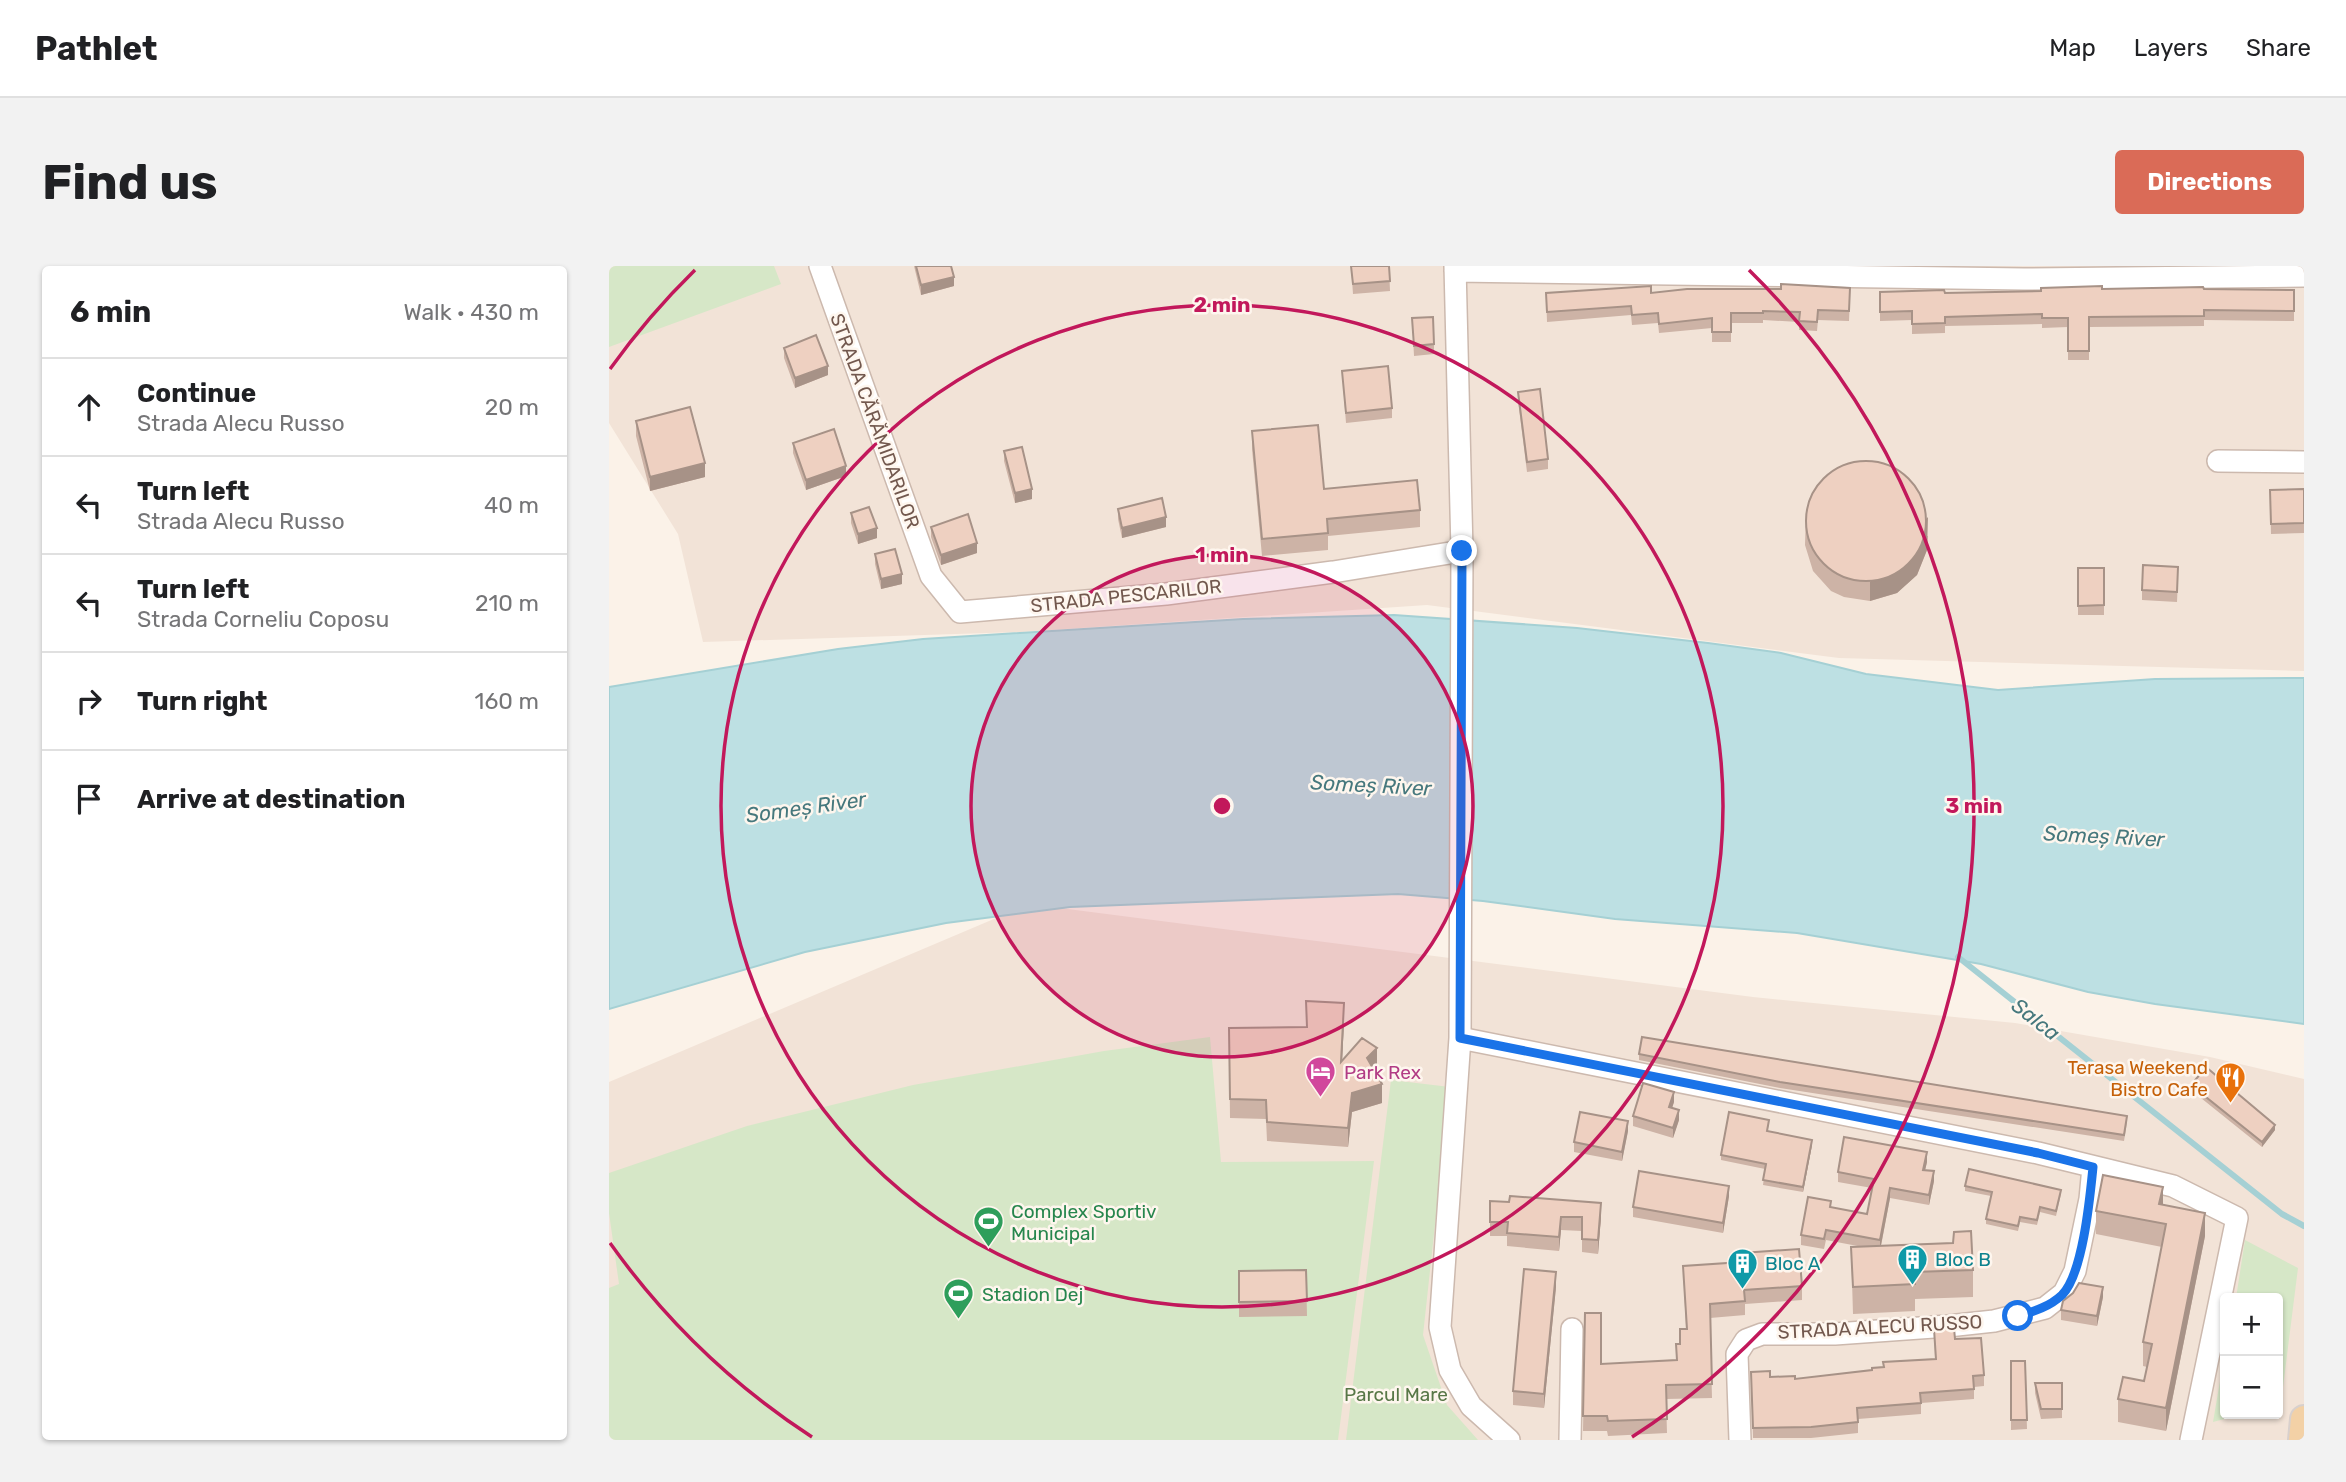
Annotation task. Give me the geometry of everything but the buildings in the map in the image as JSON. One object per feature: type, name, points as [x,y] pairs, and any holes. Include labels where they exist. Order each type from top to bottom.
[{"type":"main road","points":[[2302,1440],[2304,1419]]},
{"type":"street","name":"STRADA CĂRĂMIDARILOR","points":[[820,266],[931,576]]},
{"type":"street","points":[[1509,1440],[1471,1406],[1450,1370],[1440,1327],[1460,1038],[1461,973],[1462,551],[1455,269],[2010,278],[2304,276]]},
{"type":"street","points":[[2218,461],[2304,462]]},
{"type":"street","name":"STRADA PESCARILOR","points":[[931,576],[960,612],[1166,594],[1333,572],[1462,551]]},
{"type":"street","points":[[1460,1038],[2038,1153],[2173,1186],[2237,1218],[2191,1440]]},
{"type":"street","name":"STRADA ALECU RUSSO","points":[[1740,1440],[1737,1354],[1746,1340],[1762,1334],[1835,1334],[1971,1324],[2018,1316],[2045,1308],[2064,1293],[2075,1271],[2090,1199],[2093,1167]]},
{"type":"street","points":[[1570,1440],[1572,1329]]},
{"type":"shaded area","points":[[609,266],[2304,266],[2304,671],[1839,658],[1427,605],[1021,632],[703,642],[678,534],[609,423]]},
{"type":"shaded area","points":[[1029,904],[1753,997],[2015,1023],[2210,1057],[2304,1079],[2304,1440],[609,1440],[609,1082]]},
{"type":"green space","points":[[609,266],[774,266],[781,284],[609,347]]},
{"type":"green space","name":"Complex Sportiv Municipal","points":[[1210,1037],[1221,1162],[1374,1161],[1338,1440],[609,1440],[609,1288],[619,1284],[609,1213],[609,1173],[747,1126],[913,1085],[1104,1051]]},
{"type":"green space","name":"Parcul Mare","points":[[1391,1080],[1450,1087],[1423,1335],[1447,1405],[1478,1440],[1346,1440]]},
{"type":"green space","points":[[2245,1240],[2298,1268],[2283,1387],[2283,1293],[2237,1293]]},
{"type":"green space","points":[[2220,1381],[2220,1419],[2224,1419],[2213,1422]]},
{"type":"water","name":"Someș River","points":[[1394,615],[1577,628],[1708,643],[1781,653],[1866,674],[1998,690],[2155,679],[2304,678],[2304,1024],[2088,992],[1981,964],[1797,933],[1615,919],[1483,901],[1398,894],[1070,907],[946,923],[805,952],[609,1009],[609,687],[838,649],[923,639],[1243,619]]},
{"type":"waterway","name":"Salca","points":[[1958,957],[2282,1214],[2304,1226]]},
{"type":"place","name":"Park Rex","points":[[1321,1099]]},
{"type":"place","name":"Terasa Weekend Bistro Cafe","points":[[2231,1105]]},
{"type":"place","name":"Complex Sportiv Municipal","points":[[988,1249]]},
{"type":"place","name":"Bloc B","points":[[1912,1286]]},
{"type":"place","name":"Bloc A","points":[[1742,1290]]},
{"type":"place","name":"Stadion Dej","points":[[959,1321]]},
{"type":"route","points":[[1462,551],[1460,1038],[2038,1153],[2093,1167],[2081,1247],[2075,1271],[2064,1293],[2045,1308],[2018,1316]]}]
